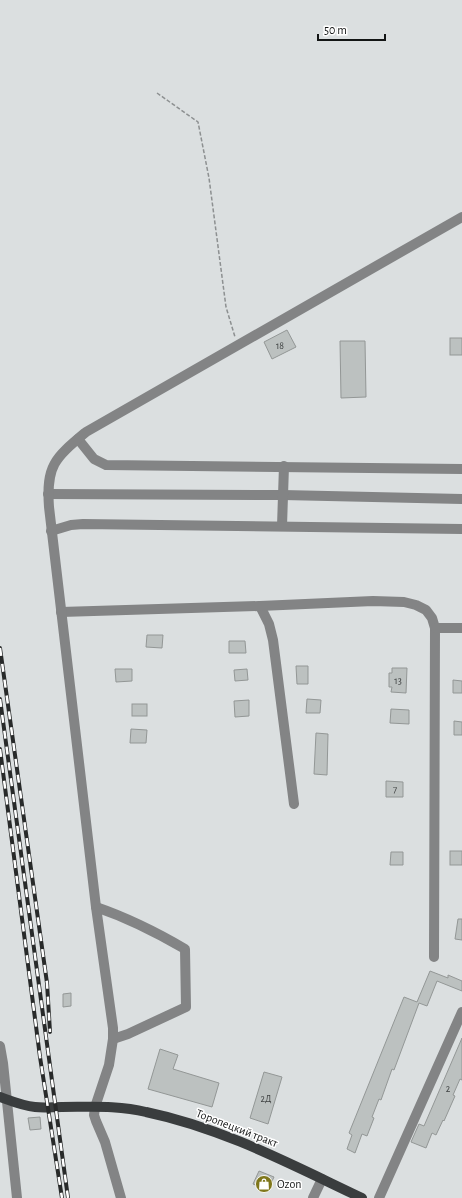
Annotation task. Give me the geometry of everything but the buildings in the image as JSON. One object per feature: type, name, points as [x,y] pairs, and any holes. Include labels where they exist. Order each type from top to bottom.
[{"type":"main road","name":"Торопецкий тракт","points":[[4,1098],[36,1107],[112,1107],[146,1111],[188,1122],[234,1139],[362,1198]]},
{"type":"street","points":[[121,1198],[105,1142],[94,1115],[95,1107],[109,1065],[113,1039],[111,1010],[96,907],[61,612],[48,494],[50,476],[57,459],[67,448],[86,432],[316,299],[462,217]]},
{"type":"street","points":[[78,439],[94,459],[106,465],[462,469]]},
{"type":"street","points":[[282,526],[284,466]]},
{"type":"street","points":[[48,494],[283,495],[462,499]]},
{"type":"street","points":[[52,531],[71,525],[83,524],[462,529]]},
{"type":"street","points":[[61,612],[373,601],[404,602],[416,605],[426,610],[432,618],[435,628],[434,957]]},
{"type":"street","points":[[260,606],[269,624],[274,640],[294,804]]},
{"type":"street","points":[[435,628],[462,628]]},
{"type":"street","points":[[96,907],[124,917],[153,930],[185,949],[186,1006],[128,1034],[113,1039]]},
{"type":"street","points":[[379,1198],[462,1012]]},
{"type":"street","points":[[0,1046],[3,1064],[4,1098],[17,1198]]},
{"type":"street","points":[[313,1198],[322,1179]]},
{"type":"path","points":[[157,93],[198,122],[209,178],[226,307],[237,346]]},
{"type":"railway","points":[[0,648],[47,983],[50,1032]]},
{"type":"railway","points":[[0,699],[68,1198]]},
{"type":"railway","points":[[0,749],[40,1057],[62,1198]]},
{"type":"place","name":"Ozon","points":[[264,1184]]}]
